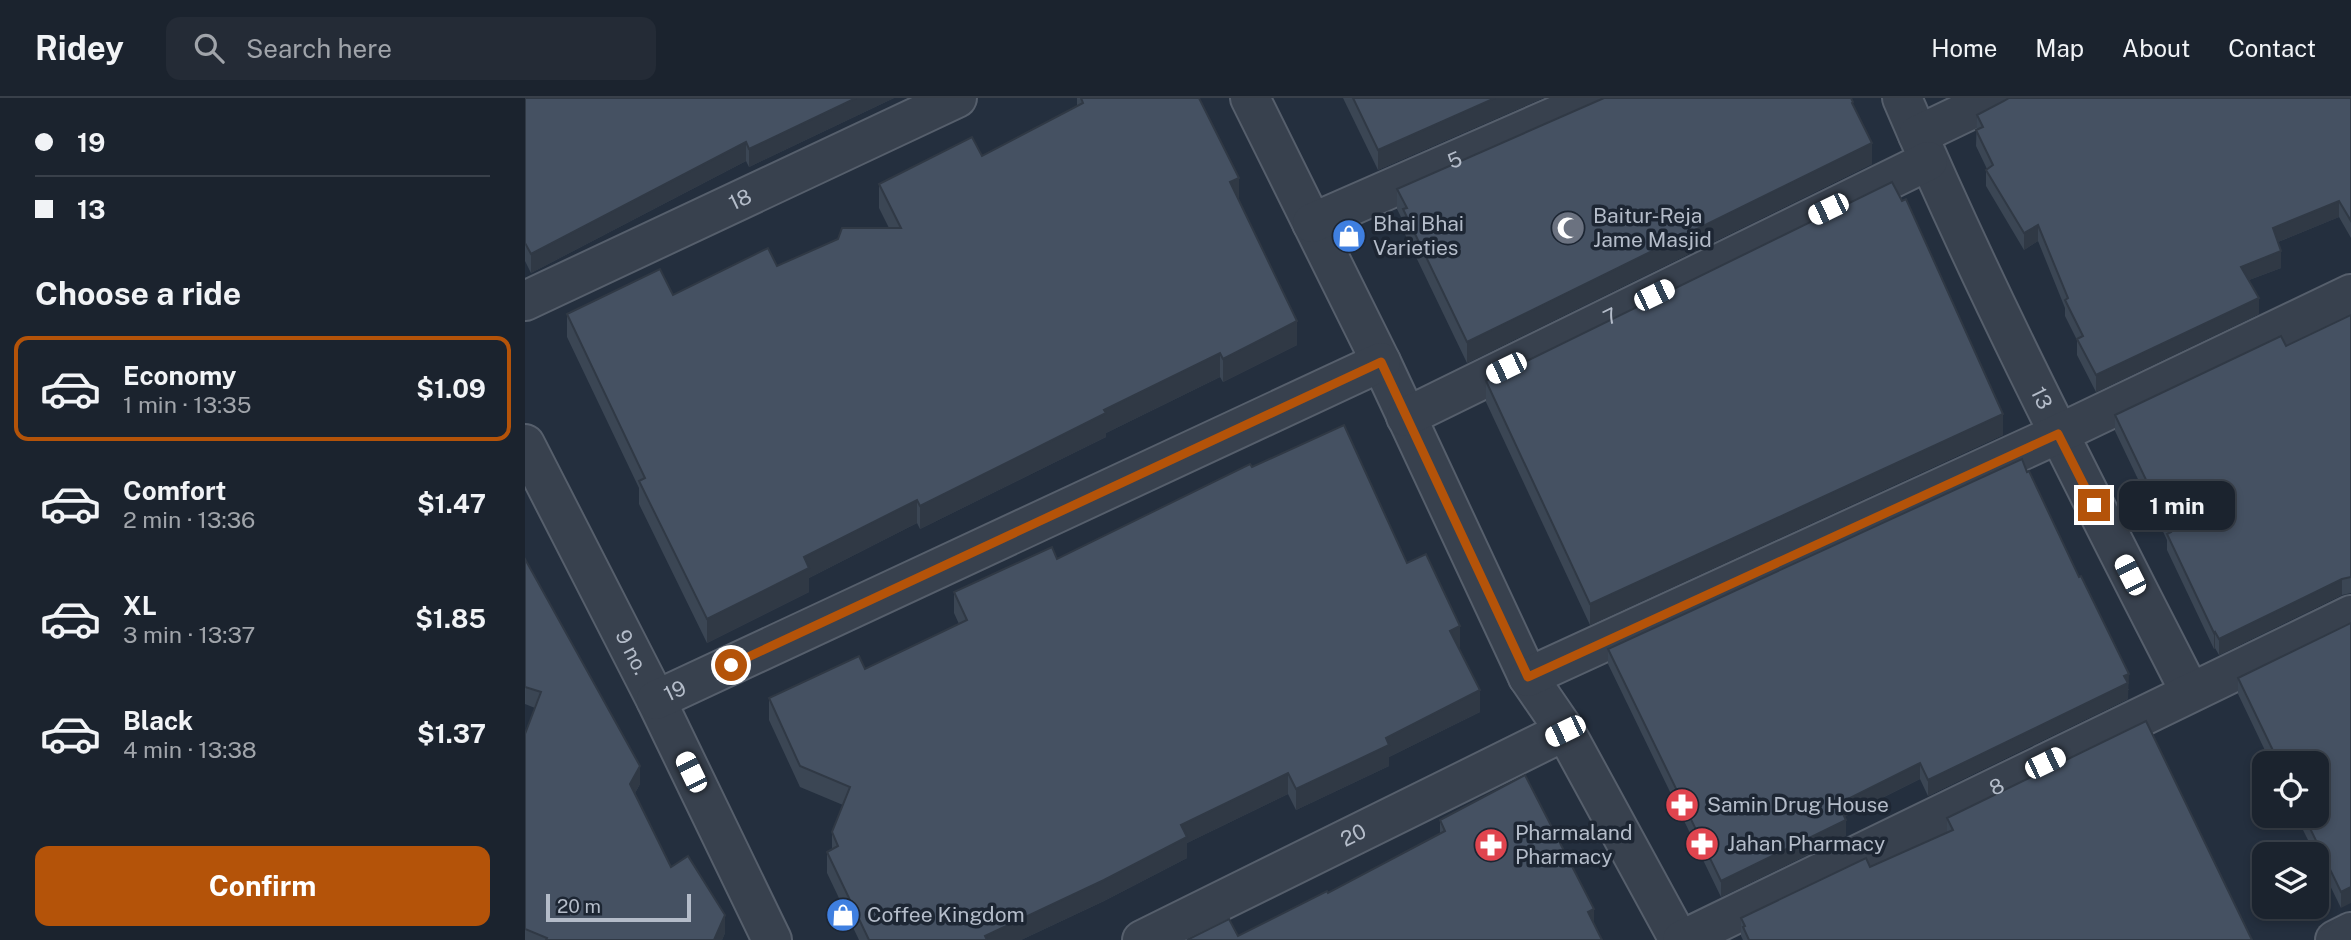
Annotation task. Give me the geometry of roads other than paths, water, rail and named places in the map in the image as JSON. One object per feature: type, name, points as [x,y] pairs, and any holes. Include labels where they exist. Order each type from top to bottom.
[{"type":"street","name":"18","points":[[525,301],[957,98]]},
{"type":"street","points":[[1250,98],[1381,362],[1528,677],[1565,731],[1680,940]]},
{"type":"street","name":"5","points":[[1312,223],[1597,98]]},
{"type":"street","name":"13","points":[[1902,98],[2058,434],[2190,692]]},
{"type":"street","name":"7","points":[[1406,417],[1923,148],[1995,98]]},
{"type":"street","points":[[1528,677],[2058,434],[2351,294]]},
{"type":"street","name":"19","points":[[656,700],[1381,362]]},
{"type":"street","name":"9 no.","points":[[527,457],[656,700],[772,940]]},
{"type":"street","name":"8","points":[[1680,940],[2351,615]]},
{"type":"street","name":"20","points":[[1142,940],[1565,731]]},
{"type":"street","points":[[2335,940],[2351,932]]},
{"type":"place","name":"Baitur-Reja Jame Masjid","points":[[1568,228]]},
{"type":"place","name":"Bhai Bhai Varieties","points":[[1349,236]]},
{"type":"place","name":"Samin Drug House","points":[[1682,805]]},
{"type":"place","name":"Jahan Pharmacy","points":[[1702,844]]},
{"type":"place","name":"Pharmaland Pharmacy","points":[[1491,845]]},
{"type":"place","name":"Coffee Kingdom","points":[[843,915]]}]
